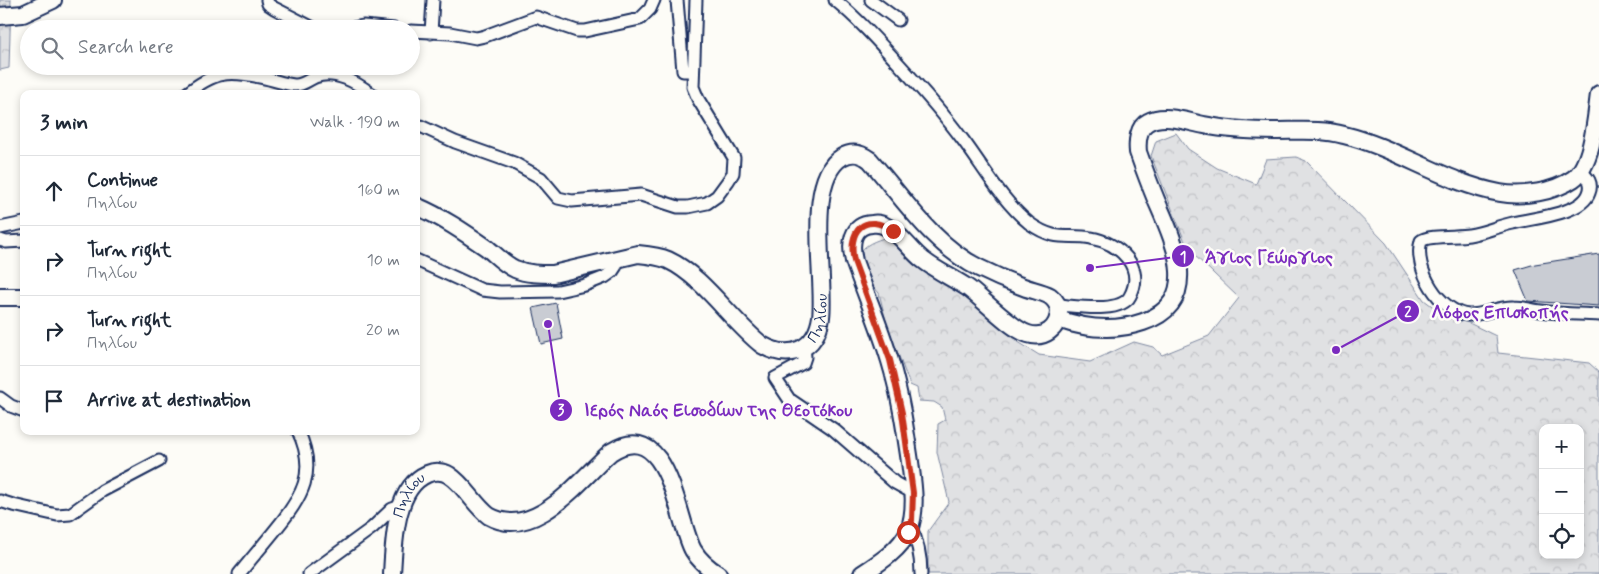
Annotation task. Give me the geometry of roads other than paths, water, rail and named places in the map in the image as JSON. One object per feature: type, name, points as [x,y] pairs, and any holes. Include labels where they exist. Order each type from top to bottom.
[{"type":"main road","points":[[0,16],[23,14],[52,0]]},
{"type":"main road","points":[[862,574],[896,548],[906,536],[910,526],[913,493],[908,449],[896,387],[887,352],[854,261],[852,242],[859,228],[866,224],[879,224],[888,227],[924,261],[968,289],[1028,334],[1042,335],[1052,330],[1058,312],[1083,327],[1113,328],[1131,325],[1154,317],[1167,307],[1174,296],[1179,273],[1177,250],[1148,181],[1137,145],[1141,129],[1147,122],[1171,119],[1224,128],[1342,134],[1383,148],[1460,182],[1502,194],[1525,194],[1556,187],[1573,179],[1580,171],[1591,144],[1599,94]]},
{"type":"main road","name":"Πηλίου","points":[[420,208],[448,222],[508,265],[523,272],[553,274],[638,254],[650,255],[669,261],[680,267],[699,283],[762,345],[775,352],[786,354],[804,347],[813,338],[820,318],[820,212],[823,183],[834,163],[851,153],[861,154],[870,160],[924,223],[957,255],[995,275],[1049,296],[1058,312]]},
{"type":"main road","points":[[0,297],[20,297]]},
{"type":"main road","name":"Πηλίου","points":[[392,574],[401,506],[409,490],[422,477],[433,472],[441,472],[454,478],[479,507],[493,518],[509,522],[530,519],[553,507],[612,452],[622,446],[638,446],[648,449],[659,460],[673,489],[693,549],[701,560],[718,574]]},
{"type":"street","points":[[267,0],[268,4],[274,8],[297,20]]},
{"type":"street","points":[[431,33],[433,0]]},
{"type":"street","points":[[420,32],[450,33],[471,38],[481,37],[536,17],[577,31],[591,30],[640,19],[650,9],[654,0]]},
{"type":"street","points":[[677,0],[683,71],[693,72]]},
{"type":"street","points":[[420,126],[455,142],[514,163],[540,178],[562,200],[572,201],[641,195],[688,208],[713,200],[728,182],[735,164],[729,148],[694,93],[696,0]]},
{"type":"street","points":[[835,0],[863,24],[914,80],[960,136],[1002,195],[1029,223],[1053,235],[1082,236],[1100,240],[1120,251],[1134,270],[1135,284],[1128,300],[1120,304],[1058,312]]},
{"type":"street","points":[[871,0],[898,20]]},
{"type":"street","points":[[192,90],[208,78],[219,75]]},
{"type":"street","points":[[241,75],[294,85],[300,85],[317,76],[330,75],[350,80],[366,90]]},
{"type":"street","points":[[1580,171],[1588,177],[1591,187],[1586,200],[1578,206],[1542,218],[1512,223],[1470,235],[1428,237],[1421,241],[1420,259],[1433,291],[1447,305],[1464,314],[1482,314],[1515,307],[1558,313],[1599,315]]},
{"type":"street","points":[[0,228],[20,224]]},
{"type":"street","points":[[0,240],[6,242],[20,241]]},
{"type":"street","points":[[420,262],[482,290],[500,292],[558,291],[585,285],[605,277],[616,266],[616,258]]},
{"type":"street","points":[[804,347],[805,357],[803,363],[775,378],[789,399],[833,430],[890,479],[913,493]]},
{"type":"street","points":[[0,398],[10,406],[20,410]]},
{"type":"street","points":[[239,574],[290,512],[301,493],[307,477],[307,468],[306,453],[299,435]]},
{"type":"street","points":[[0,501],[57,515],[70,514],[102,491],[159,461]]},
{"type":"street","points":[[309,574],[372,528],[392,508],[401,506]]},
{"type":"street","points":[[910,526],[915,535],[921,559],[921,574]]},
{"type":"place","name":"Άγιος Γεώργιος","points":[[1090,268]]},
{"type":"place","name":"Ιερός Ναός Εισοδίων της Θεοτόκου","points":[[548,324]]},
{"type":"place","name":"Λόφος Επισκοπής","points":[[1336,350]]}]
